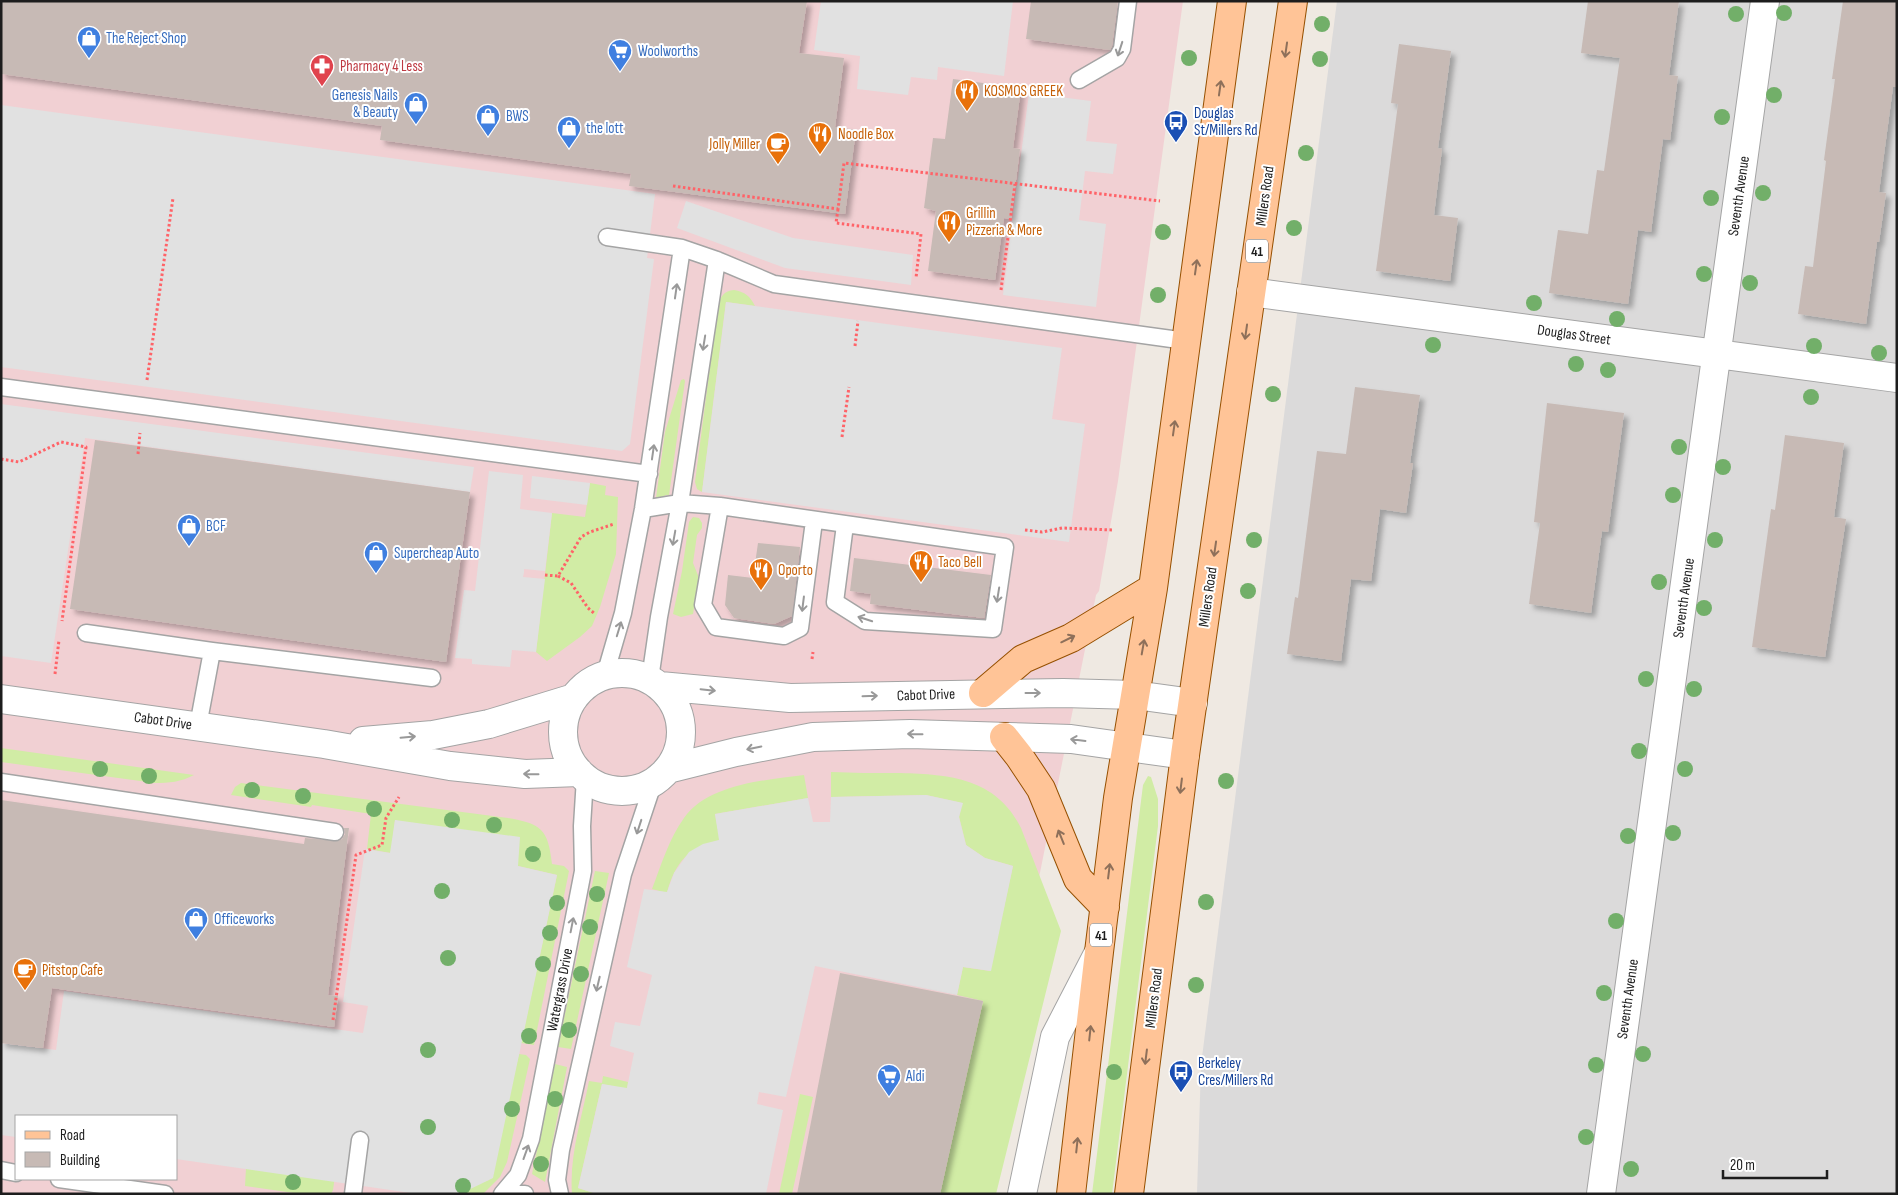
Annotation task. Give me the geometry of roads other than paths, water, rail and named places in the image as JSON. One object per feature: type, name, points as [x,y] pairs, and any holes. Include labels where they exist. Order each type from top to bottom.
[{"type":"main road","name":"41","points":[[1071,1194],[1099,952],[1126,747],[1153,588],[1232,1]]},
{"type":"main road","name":"Millers Road","points":[[1129,1194],[1185,755],[1292,1]]},
{"type":"main road","points":[[984,693],[1023,659],[1071,638],[1153,588]]},
{"type":"main road","points":[[1004,737],[1041,788],[1078,879],[1105,907]]},
{"type":"street","name":"Seventh Avenue","points":[[1601,1194],[1718,354],[1765,1]]},
{"type":"street","name":"Douglas Street","points":[[1252,292],[1897,378]]},
{"type":"street","points":[[661,775],[678,754],[682,735],[680,717],[672,700],[655,682],[636,674],[620,672],[605,675],[587,684],[574,698],[566,712],[563,728],[564,744],[570,759],[582,775],[598,786],[612,790],[627,790],[641,787],[661,775],[693,762],[813,737],[910,734],[1071,739],[1185,755]]},
{"type":"street","name":"Cabot Drive","points":[[655,682],[790,698],[1063,693],[1135,696],[1193,703]]},
{"type":"street","name":"Cabot Drive","points":[[324,744],[433,735],[489,724],[574,698]]},
{"type":"street","name":"Cabot Drive","points":[[1,699],[324,744],[450,766],[525,774],[582,775]]},
{"type":"street","points":[[1022,1194],[1056,1037],[1099,952]]},
{"type":"lane","points":[[1079,80],[1117,58],[1122,50],[1128,1]]},
{"type":"lane","points":[[608,237],[682,248],[717,260],[774,284],[1186,341]]},
{"type":"lane","points":[[605,675],[623,613],[644,509],[682,248]]},
{"type":"lane","points":[[655,682],[659,617],[680,504],[717,260]]},
{"type":"lane","points":[[1,387],[649,474]]},
{"type":"lane","points":[[644,509],[680,504],[720,506],[1005,547],[993,629],[865,621],[835,602],[845,525]]},
{"type":"lane","points":[[720,506],[703,605],[716,627],[784,636],[800,628],[814,521]]},
{"type":"lane","points":[[86,633],[212,651],[432,678]]},
{"type":"lane","points":[[198,726],[212,651]]},
{"type":"lane","name":"Watergrass Drive","points":[[502,1194],[518,1175],[531,1139],[583,871],[582,775]]},
{"type":"lane","points":[[560,1194],[557,1180],[560,1150],[622,874],[661,775]]},
{"type":"lane","points":[[1,782],[335,832]]},
{"type":"lane","points":[[353,1194],[360,1140]]},
{"type":"lane","points":[[1,1170],[15,1172]]},
{"type":"lane","points":[[66,1180],[165,1194]]},
{"type":"lane","points":[[513,1194],[525,1194]]},
{"type":"place","name":"The Reject Shop","points":[[89,59]]},
{"type":"place","name":"Woolworths","points":[[620,72]]},
{"type":"place","name":"Pharmacy 4 Less","points":[[322,87]]},
{"type":"place","name":"KOSMOS GREEK","points":[[967,112]]},
{"type":"place","name":"Genesis Nails & Beauty","points":[[416,125]]},
{"type":"place","name":"BWS","points":[[488,137]]},
{"type":"place","name":"Douglas St/Millers Rd","points":[[1176,143]]},
{"type":"place","name":"the lott","points":[[569,149]]},
{"type":"place","name":"Noodle Box","points":[[820,155]]},
{"type":"place","name":"Jolly Miller","points":[[778,165]]},
{"type":"place","name":"Grillin Pizzeria & More","points":[[949,243]]},
{"type":"place","name":"BCF","points":[[189,547]]},
{"type":"place","name":"Supercheap Auto","points":[[376,574]]},
{"type":"place","name":"Taco Bell","points":[[921,583]]},
{"type":"place","name":"Oporto","points":[[761,591]]},
{"type":"place","name":"Officeworks","points":[[196,940]]},
{"type":"place","name":"Pitstop Cafe","points":[[25,991]]},
{"type":"place","name":"Berkeley Cres/Millers Rd","points":[[1181,1093]]},
{"type":"place","name":"Aldi","points":[[889,1097]]}]
